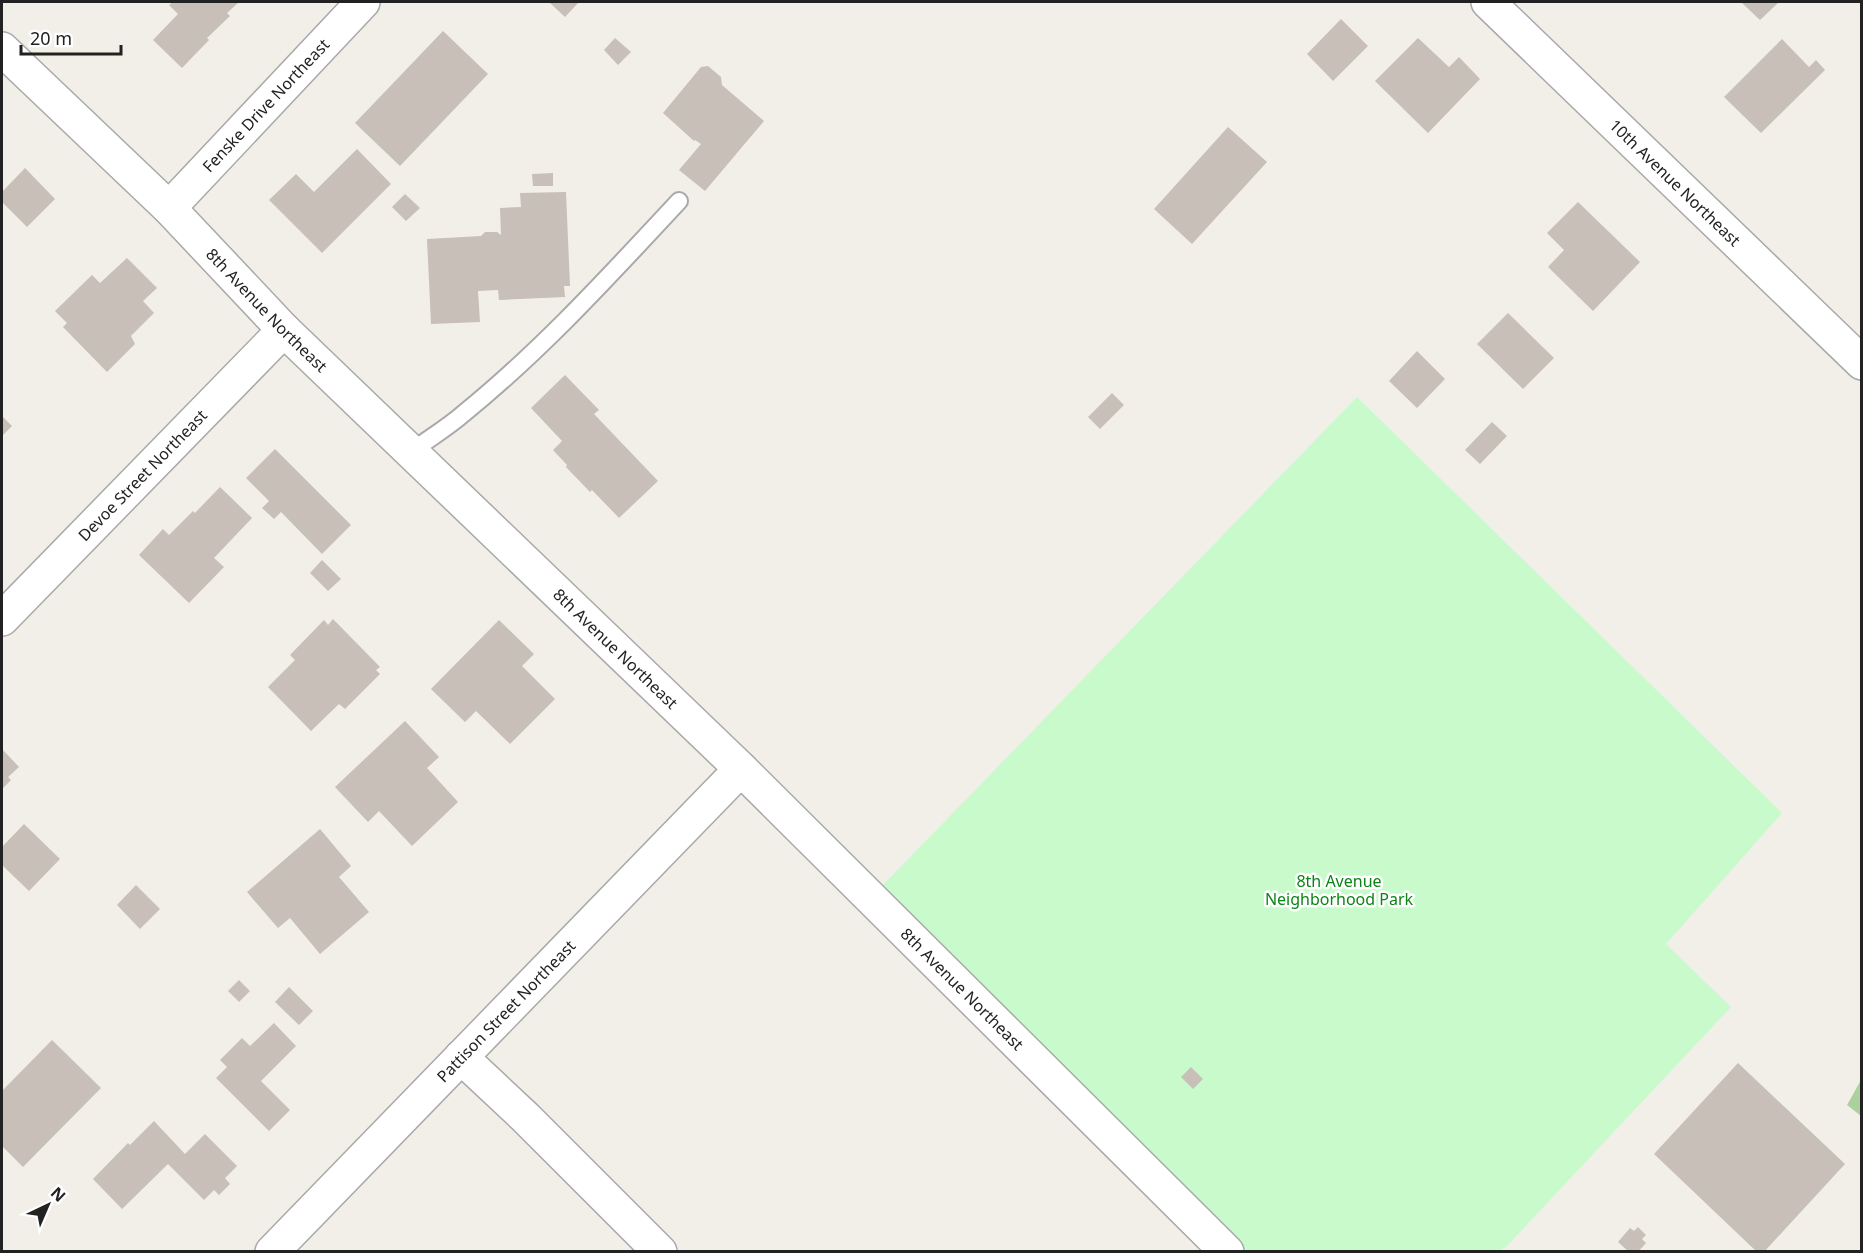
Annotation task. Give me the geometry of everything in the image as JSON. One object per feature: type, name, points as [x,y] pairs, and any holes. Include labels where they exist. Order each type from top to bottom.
[{"type":"street","name":"Fenske Drive Northeast","points":[[170,208],[363,2]]},
{"type":"street","name":"10th Avenue Northeast","points":[[1488,2],[1862,363]]},
{"type":"street","name":"8th Avenue Northeast","points":[[2,49],[170,208],[284,330],[741,769],[1227,1251]]},
{"type":"street","name":"Devoe Street Northeast","points":[[2,619],[284,330]]},
{"type":"street","name":"Pattison Street Northeast","points":[[272,1251],[741,769]]},
{"type":"street","points":[[461,1057],[660,1251]]},
{"type":"lane","points":[[411,452],[461,416],[515,370],[600,286],[679,201]]},
{"type":"green space","name":"8th Avenue Neighborhood Park","points":[[1357,397],[1782,813],[1666,944],[1731,1007],[1506,1247],[1498,1251],[1223,1251],[880,888]]},
{"type":"green space","points":[[1861,1080],[1861,1116],[1847,1105]]},
{"type":"building","points":[[173,2],[239,2],[227,13],[230,16],[207,38],[209,40],[182,68],[153,40],[178,14],[169,5]]},
{"type":"building","points":[[549,2],[579,2],[565,17]]},
{"type":"building","points":[[1741,2],[1779,2],[1760,20]]},
{"type":"building","points":[[1341,19],[1368,46],[1333,81],[1307,54]]},
{"type":"building","points":[[443,31],[488,74],[400,166],[355,123]]},
{"type":"building","points":[[615,38],[631,52],[618,65],[604,50]]},
{"type":"building","points":[[1418,38],[1449,67],[1459,57],[1480,79],[1428,133],[1375,81]]},
{"type":"building","points":[[1782,39],[1809,67],[1816,60],[1825,70],[1761,133],[1724,97]]},
{"type":"building","points":[[708,66],[721,77],[722,85],[764,121],[705,191],[679,170],[701,144],[694,141],[663,113],[701,67]]},
{"type":"building","points":[[1228,127],[1267,162],[1192,244],[1154,209]]},
{"type":"building","points":[[357,149],[391,184],[322,253],[269,200],[296,174],[314,192]]},
{"type":"building","points":[[25,168],[55,199],[27,227],[2,202],[2,192]]},
{"type":"building","points":[[553,173],[553,186],[533,186],[532,174]]},
{"type":"building","points":[[566,192],[570,286],[564,286],[565,297],[499,300],[498,290],[478,291],[480,322],[431,324],[427,239],[481,236],[485,232],[497,232],[501,235],[500,208],[521,207],[520,193]]},
{"type":"building","points":[[405,194],[420,208],[406,221],[392,207]]},
{"type":"building","points":[[1578,202],[1640,262],[1593,311],[1548,267],[1564,250],[1547,233]]},
{"type":"building","points":[[127,258],[157,288],[143,301],[154,313],[131,336],[135,344],[107,372],[63,327],[67,323],[55,311],[92,275],[100,283]]},
{"type":"building","points":[[1508,313],[1554,358],[1523,389],[1477,344]]},
{"type":"building","points":[[1417,351],[1445,379],[1417,408],[1389,381]]},
{"type":"building","points":[[565,375],[599,410],[594,414],[658,481],[619,518],[566,467],[567,465],[553,450],[562,441],[531,408]]},
{"type":"building","points":[[1112,393],[1124,405],[1100,429],[1088,417]]},
{"type":"building","points":[[2,416],[12,426],[2,436]]},
{"type":"building","points":[[1492,422],[1507,436],[1480,464],[1465,450]]},
{"type":"building","points":[[275,449],[351,525],[322,554],[281,512],[274,519],[262,508],[269,501],[246,478]]},
{"type":"building","points":[[220,487],[252,518],[214,558],[224,567],[189,603],[139,555],[163,529],[169,535]]},
{"type":"building","points":[[322,560],[341,579],[328,591],[310,573]]},
{"type":"building","points":[[333,619],[380,667],[376,670],[380,674],[345,709],[339,704],[311,731],[268,687],[295,660],[290,655],[324,620],[328,625]]},
{"type":"building","points":[[499,620],[534,654],[522,666],[555,699],[510,744],[476,711],[465,722],[431,689]]},
{"type":"building","points":[[405,721],[439,757],[427,768],[458,802],[412,846],[379,811],[368,822],[335,787]]},
{"type":"building","points":[[2,749],[19,767],[8,777],[11,780],[2,789]]},
{"type":"building","points":[[24,824],[60,859],[29,891],[2,865],[2,847]]},
{"type":"building","points":[[320,829],[351,866],[339,877],[369,912],[320,954],[290,918],[278,928],[247,892]]},
{"type":"building","points":[[136,885],[160,909],[140,929],[117,905]]},
{"type":"building","points":[[239,980],[250,991],[239,1002],[228,991]]},
{"type":"building","points":[[289,987],[313,1011],[299,1025],[275,1002]]},
{"type":"building","points":[[274,1023],[296,1046],[261,1081],[290,1110],[269,1131],[216,1078],[227,1067],[220,1060],[242,1038],[250,1046]]},
{"type":"building","points":[[52,1040],[101,1088],[23,1167],[2,1146],[2,1091]]},
{"type":"building","points":[[1738,1063],[1845,1164],[1764,1252],[1757,1252],[1654,1154]]},
{"type":"building","points":[[1191,1067],[1203,1079],[1193,1089],[1181,1077]]},
{"type":"building","points":[[154,1121],[185,1154],[205,1134],[237,1166],[225,1178],[230,1184],[219,1195],[214,1190],[204,1200],[168,1164],[122,1209],[93,1179],[128,1143],[130,1145]]},
{"type":"building","points":[[1638,1227],[1646,1235],[1642,1239],[1646,1243],[1638,1252],[1629,1252],[1618,1242],[1630,1228],[1634,1231]]}]
